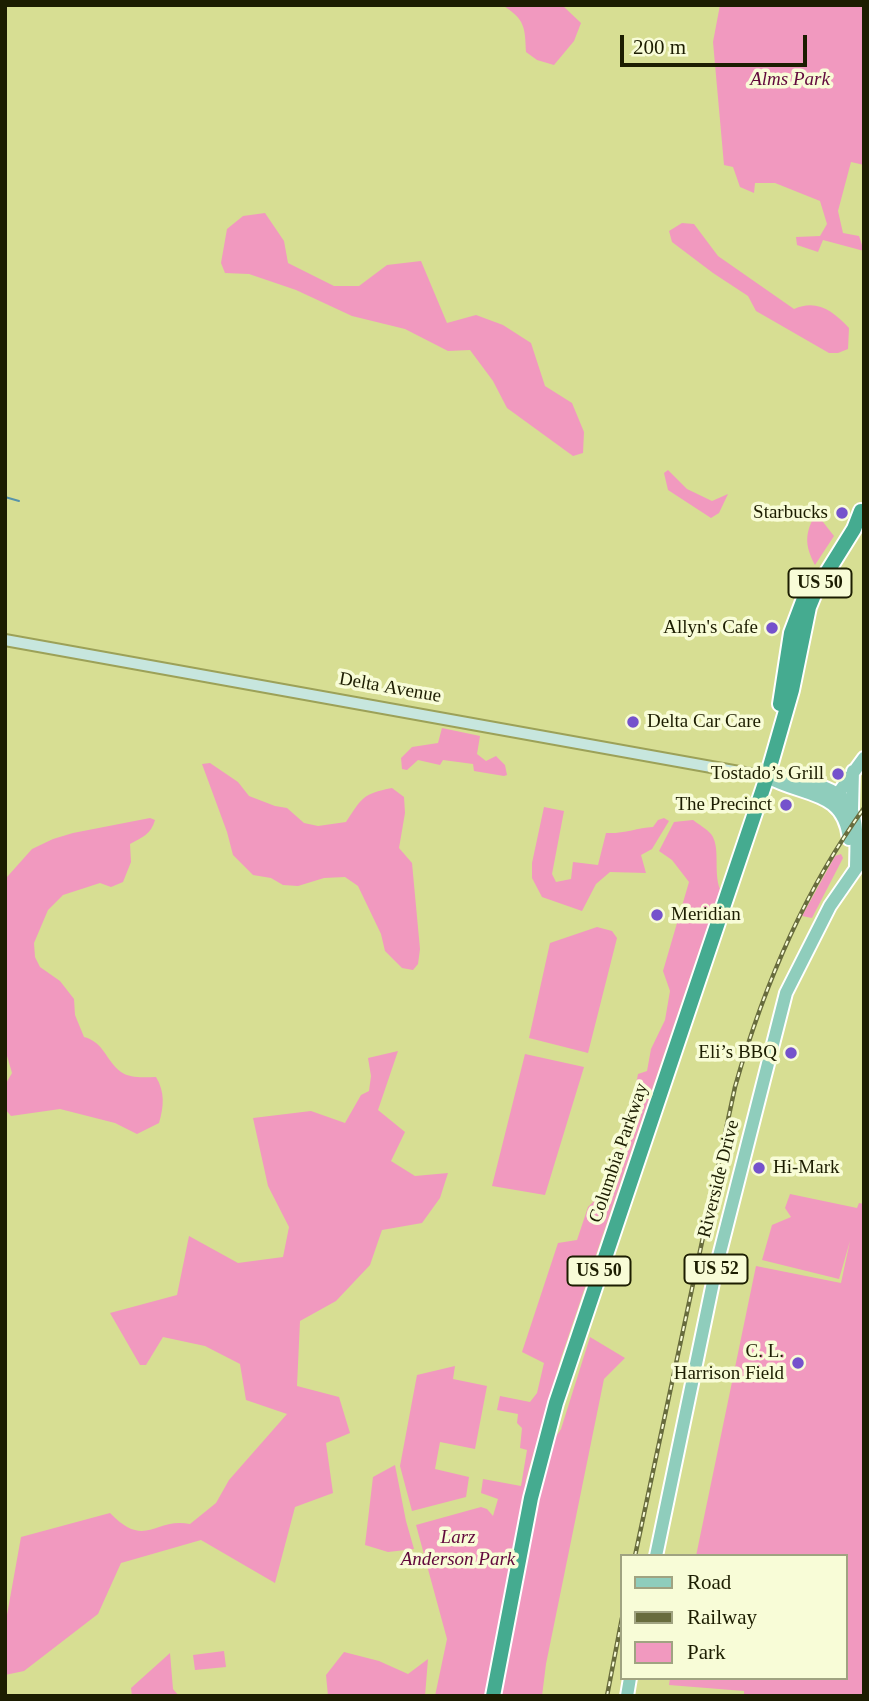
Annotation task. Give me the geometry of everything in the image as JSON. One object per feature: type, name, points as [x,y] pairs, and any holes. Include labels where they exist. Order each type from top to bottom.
[{"type":"highway","name":"Columbia Parkway","points":[[775,750],[790,640],[800,605],[807,589],[843,533],[862,509]]},
{"type":"highway","name":"Columbia Parkway","points":[[494,1696],[531,1498],[555,1404],[768,777],[789,700],[809,607],[862,509]]},
{"type":"highway","points":[[789,700],[787,674],[793,644],[790,640]]},
{"type":"main road","name":"Delta Avenue","points":[[5,640],[768,777],[779,783],[834,797],[852,809]]},
{"type":"main road","points":[[856,869],[849,850],[846,821],[834,797],[864,758]]},
{"type":"main road","points":[[853,771],[852,809],[856,826],[856,869]]},
{"type":"main road","name":"US 52","points":[[856,869],[864,857]]},
{"type":"main road","name":"Riverside Drive","points":[[656,1554],[716,1268],[786,993],[830,906],[856,869]]},
{"type":"green space","points":[[502,5],[562,5],[581,23],[574,41],[554,65],[537,60],[526,52],[522,24]]},
{"type":"green space","name":"Alms Park","points":[[720,5],[864,5],[864,165],[851,162],[838,211],[843,233],[859,236],[864,251],[823,240],[818,252],[797,245],[796,237],[820,236],[827,224],[820,201],[775,183],[755,183],[754,193],[740,187],[733,167],[724,165],[713,42]]},
{"type":"green space","points":[[265,213],[284,241],[288,263],[334,286],[359,286],[387,265],[421,261],[447,323],[476,315],[503,325],[531,343],[545,386],[572,403],[584,432],[583,453],[573,456],[507,408],[493,381],[470,350],[448,351],[405,329],[352,316],[296,290],[249,274],[225,273],[221,263],[227,229],[243,216]]},
{"type":"green space","points":[[682,223],[694,224],[718,256],[794,309],[817,306],[837,316],[849,328],[848,349],[829,353],[756,311],[748,296],[672,242],[669,231]]},
{"type":"green space","points":[[668,470],[687,489],[712,501],[728,494],[719,513],[711,518],[668,490],[664,473]]},
{"type":"green space","points":[[816,513],[834,536],[815,565],[807,539]]},
{"type":"green space","points":[[442,728],[480,736],[477,754],[486,761],[496,756],[505,765],[507,775],[474,771],[473,764],[443,760],[440,765],[418,760],[407,770],[402,769],[401,758],[412,747],[438,743]]},
{"type":"green space","points":[[210,763],[238,782],[249,796],[287,808],[304,823],[318,826],[346,822],[360,802],[374,792],[392,788],[404,797],[405,813],[399,848],[412,863],[420,949],[418,964],[413,970],[402,968],[385,951],[381,934],[358,886],[345,877],[324,878],[298,886],[283,885],[271,878],[253,875],[233,855],[202,764]]},
{"type":"green space","points":[[544,807],[564,811],[552,874],[556,882],[571,879],[573,862],[598,865],[606,833],[653,827],[658,820],[664,818],[669,821],[652,849],[641,855],[646,873],[610,872],[596,884],[582,911],[542,897],[532,878],[532,863]]},
{"type":"green space","points":[[150,818],[155,820],[149,832],[130,844],[131,862],[123,882],[111,887],[100,883],[63,895],[48,910],[34,943],[35,957],[40,967],[60,981],[74,999],[75,1015],[84,1037],[101,1047],[121,1072],[129,1076],[156,1077],[163,1099],[159,1123],[137,1134],[115,1123],[60,1109],[11,1116],[5,1109],[5,1085],[12,1073],[5,1049],[5,881],[32,849],[53,839]]},
{"type":"green space","points":[[693,820],[714,839],[720,889],[561,1358],[547,1405],[551,1406],[546,1420],[543,1420],[525,1483],[561,1429],[590,1337],[625,1358],[604,1379],[546,1664],[542,1696],[435,1696],[447,1639],[416,1525],[481,1507],[493,1516],[498,1499],[481,1493],[483,1479],[521,1486],[527,1450],[520,1448],[522,1428],[517,1423],[518,1414],[497,1410],[500,1396],[530,1402],[537,1393],[544,1363],[522,1352],[558,1243],[577,1240],[588,1207],[601,1194],[628,1127],[638,1074],[647,1071],[651,1049],[665,1020],[670,991],[663,971],[689,882],[672,860],[659,851],[674,822]]},
{"type":"green space","points":[[841,854],[843,858],[812,918],[802,916],[835,856]]},
{"type":"green space","points":[[597,927],[612,931],[617,938],[588,1053],[529,1038],[550,943]]},
{"type":"green space","points":[[398,1051],[378,1110],[405,1132],[391,1161],[415,1176],[448,1173],[440,1198],[422,1223],[382,1230],[370,1265],[336,1301],[300,1321],[297,1386],[339,1397],[350,1433],[326,1443],[333,1493],[295,1507],[275,1583],[201,1540],[121,1563],[98,1614],[24,1671],[5,1675],[5,1626],[21,1537],[110,1513],[122,1524],[142,1531],[178,1523],[190,1524],[216,1503],[229,1480],[287,1414],[246,1400],[240,1364],[205,1346],[163,1337],[146,1365],[140,1365],[110,1313],[177,1295],[189,1236],[238,1263],[283,1257],[289,1227],[268,1186],[253,1118],[311,1111],[345,1123],[361,1095],[369,1091],[371,1076],[368,1058]]},
{"type":"green space","points":[[525,1054],[584,1067],[545,1195],[492,1186]]},
{"type":"green space","points":[[790,1194],[857,1208],[859,1203],[864,1204],[864,1696],[744,1696],[744,1691],[669,1685],[670,1680],[848,1680],[848,1554],[696,1554],[756,1266],[841,1283],[850,1241],[839,1279],[762,1260],[772,1225],[791,1217],[785,1208]]},
{"type":"green space","name":"Larz Anderson Park","points":[[455,1366],[453,1379],[487,1386],[475,1449],[440,1442],[435,1469],[469,1477],[466,1497],[412,1511],[400,1466],[417,1375]]},
{"type":"green space","points":[[395,1465],[414,1549],[388,1552],[365,1545],[373,1477]]},
{"type":"green space","points":[[224,1651],[226,1667],[195,1670],[193,1655]]},
{"type":"green space","points":[[344,1652],[379,1661],[408,1674],[428,1659],[425,1696],[328,1696],[326,1675]]},
{"type":"green space","points":[[170,1653],[173,1689],[179,1696],[132,1696],[131,1688]]},
{"type":"waterway","points":[[5,497],[19,501]]},
{"type":"railway","points":[[635,1554],[735,1087],[746,1050],[787,942],[822,874],[864,808]]},
{"type":"railway","points":[[607,1696],[620,1628]]},
{"type":"place","name":"Starbucks","points":[[842,513]]},
{"type":"place","name":"Allyn's Cafe","points":[[772,628]]},
{"type":"place","name":"Delta Car Care","points":[[633,722]]},
{"type":"place","name":"Tostado’s Grill","points":[[838,774]]},
{"type":"place","name":"The Precinct","points":[[786,805]]},
{"type":"place","name":"Meridian","points":[[657,915]]},
{"type":"place","name":"Eli’s BBQ","points":[[791,1053]]},
{"type":"place","name":"Hi-Mark","points":[[759,1168]]},
{"type":"place","name":"C. L. Harrison Field","points":[[798,1363]]}]
